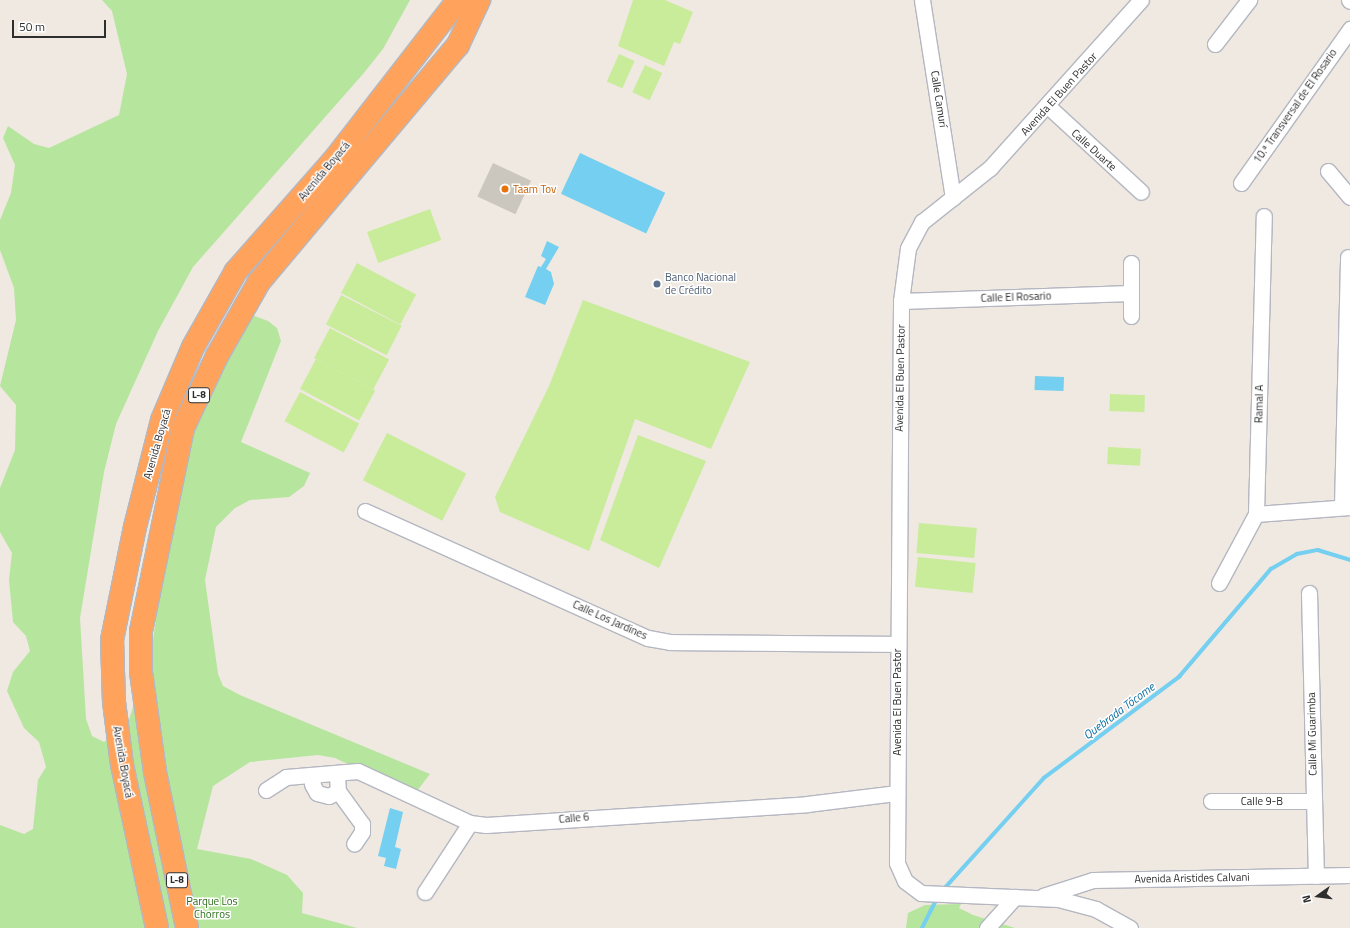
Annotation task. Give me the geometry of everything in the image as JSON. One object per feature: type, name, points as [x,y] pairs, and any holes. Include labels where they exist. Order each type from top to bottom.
[{"type":"highway","name":"Avenida Boyacá","points":[[157,928],[122,765],[114,702],[112,640],[135,527],[162,420],[193,348],[236,272],[334,160],[458,0]]},
{"type":"highway","name":"Avenida Boyacá","points":[[187,928],[167,832],[147,722],[141,631],[183,428],[217,356],[259,282],[458,45],[480,0]]},
{"type":"street","name":"Calle Camurí","points":[[922,0],[953,198]]},
{"type":"street","name":"Avenida El Buen Pastor","points":[[1130,928],[1082,904],[1036,898],[921,892],[905,881],[895,850],[897,793],[901,301],[911,238],[929,215],[990,168],[1049,107],[1141,0]]},
{"type":"street","points":[[1215,44],[1249,0]]},
{"type":"street","name":"10.ª Transversal de El Rosario","points":[[1241,183],[1350,29]]},
{"type":"street","name":"Calle Duarte","points":[[1049,107],[1141,192]]},
{"type":"street","points":[[1328,172],[1348,193]]},
{"type":"street","name":"Ramal A","points":[[1219,583],[1256,514],[1264,216]]},
{"type":"street","points":[[1256,514],[1346,506],[1348,257]]},
{"type":"street","points":[[1131,263],[1131,316]]},
{"type":"street","name":"Calle El Rosario","points":[[901,301],[1131,293]]},
{"type":"street","name":"Calle Los Jardines","points":[[365,511],[648,638],[670,642],[898,644]]},
{"type":"street","name":"Calle Mi Guarimba","points":[[1309,593],[1316,876]]},
{"type":"street","name":"Calle 6","points":[[266,790],[286,777],[314,776],[358,771],[470,822],[486,825],[807,804],[897,793]]},
{"type":"street","points":[[337,774],[338,791],[360,817],[362,832],[354,844]]},
{"type":"street","points":[[314,776],[312,784],[317,793],[329,796],[338,791]]},
{"type":"street","name":"Calle 9-B","points":[[1211,801],[1314,801]]},
{"type":"street","points":[[425,892],[470,822]]},
{"type":"street","name":"Avenida Aristides Calvani","points":[[1036,898],[1093,880],[1350,875]]},
{"type":"street","points":[[987,928],[1015,897]]},
{"type":"green space","name":"Parque Los Chorros","points":[[102,0],[410,0],[383,49],[363,74],[193,267],[158,331],[116,424],[104,472],[80,618],[86,719],[92,736],[104,742],[127,726],[152,647],[158,605],[149,568],[175,443],[252,315],[268,321],[277,328],[281,341],[241,442],[310,473],[304,486],[289,497],[250,500],[235,508],[216,527],[205,580],[218,674],[223,686],[240,695],[430,774],[414,795],[335,758],[318,755],[250,762],[213,786],[197,849],[251,859],[287,875],[303,893],[302,913],[357,928],[0,928],[0,825],[24,834],[33,829],[38,780],[46,767],[39,742],[24,728],[7,691],[13,672],[30,651],[26,636],[13,622],[9,580],[12,553],[0,532],[0,488],[15,450],[16,405],[0,386],[16,320],[14,288],[0,250],[0,220],[11,193],[15,165],[3,138],[8,126],[34,144],[49,148],[119,115],[127,74],[112,11]]},
{"type":"green space","points":[[633,0],[665,0],[693,12],[680,44],[674,42],[664,66],[618,46]]},
{"type":"green space","points":[[619,54],[635,61],[622,88],[607,81]]},
{"type":"green space","points":[[645,65],[662,73],[650,100],[632,92]]},
{"type":"green space","points":[[430,209],[441,240],[378,263],[367,232]]},
{"type":"green space","points":[[357,263],[416,294],[400,324],[341,293]]},
{"type":"green space","points":[[341,295],[402,326],[387,355],[326,324]]},
{"type":"green space","points":[[583,300],[750,362],[711,449],[635,419],[589,551],[500,512],[495,497],[549,386]]},
{"type":"green space","points":[[330,328],[389,359],[373,389],[314,358]]},
{"type":"green space","points":[[316,359],[375,390],[359,420],[300,389]]},
{"type":"green space","points":[[300,392],[359,423],[344,453],[285,421]]},
{"type":"green space","points":[[1110,394],[1145,395],[1144,412],[1109,411]]},
{"type":"green space","points":[[387,433],[466,473],[442,521],[363,480]]},
{"type":"green space","points":[[638,435],[706,461],[659,568],[600,540]]},
{"type":"green space","points":[[1108,447],[1141,449],[1140,466],[1107,464]]},
{"type":"green space","points":[[919,523],[977,528],[974,558],[916,553]]},
{"type":"green space","points":[[918,557],[976,563],[973,593],[915,587]]},
{"type":"green space","points":[[961,904],[959,908],[973,915],[1015,928],[906,928],[908,913],[925,905]]},
{"type":"water","points":[[580,153],[665,193],[646,234],[561,194]]},
{"type":"water","points":[[547,241],[559,247],[546,269],[551,272],[554,284],[545,305],[525,297],[538,266],[541,267],[546,259],[541,256]]},
{"type":"water","points":[[1035,376],[1064,377],[1063,391],[1035,390]]},
{"type":"water","points":[[390,808],[403,812],[395,847],[401,849],[396,869],[384,866],[386,858],[378,856]]},
{"type":"building","name":"Taam Tov","points":[[493,163],[531,181],[515,214],[477,197]]},
{"type":"waterway","name":"Quebrada Tócome","points":[[944,889],[1044,778],[1179,677],[1271,569],[1297,554],[1318,550],[1350,560]]},
{"type":"waterway","name":"Quebrada Tócome","points":[[922,928],[938,897]]},
{"type":"place","name":"Taam Tov","points":[[505,189]]},
{"type":"place","name":"Banco Nacional de Crédito","points":[[657,284]]}]
